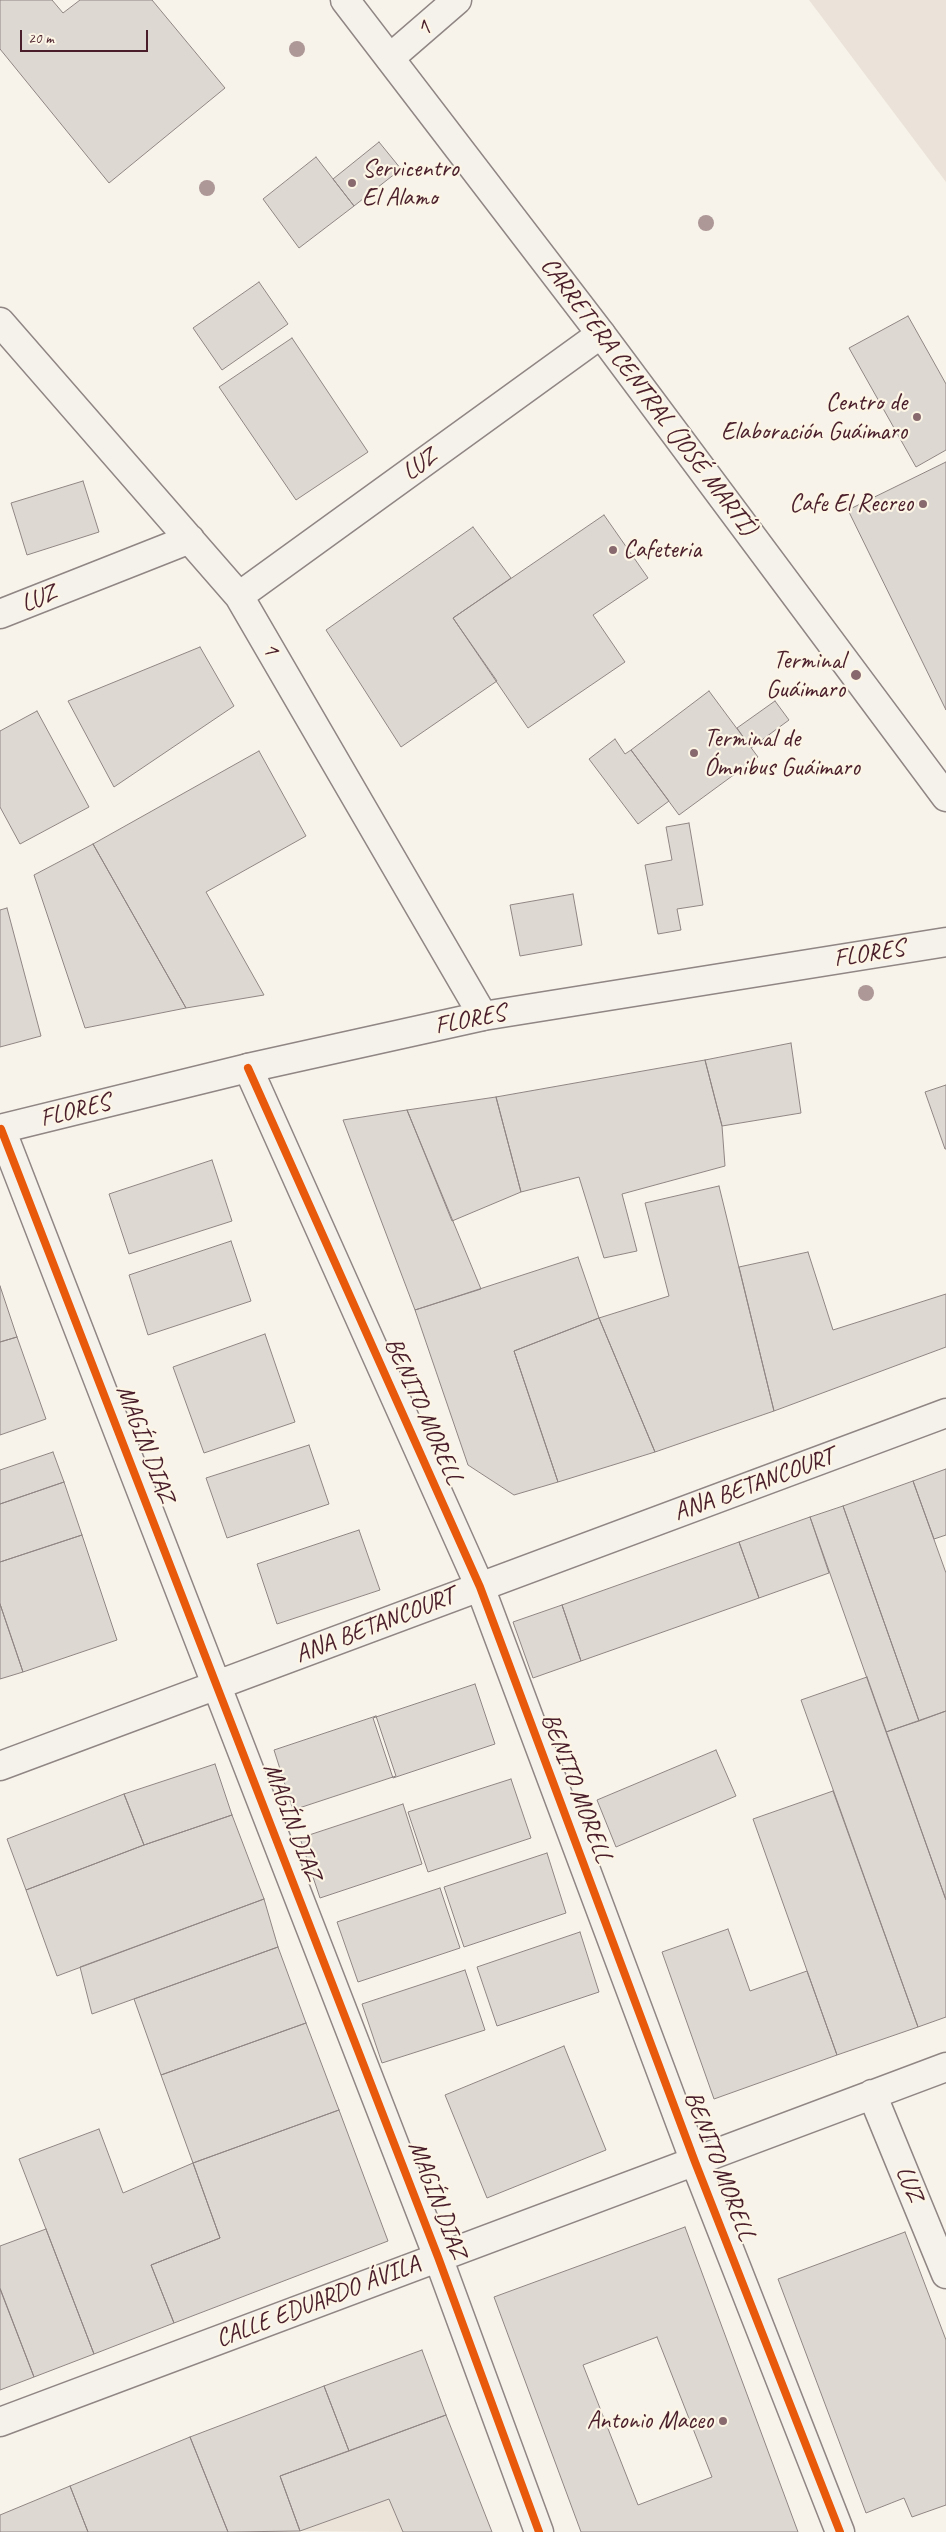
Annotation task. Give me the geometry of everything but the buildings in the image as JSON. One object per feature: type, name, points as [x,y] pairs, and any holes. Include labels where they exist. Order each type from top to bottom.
[{"type":"main road","name":"CARRETERA CENTRAL (JOSÉ MARTÍ)","points":[[346,0],[601,334],[946,798]]},
{"type":"main road","name":"1","points":[[390,58],[457,0]]},
{"type":"main road","name":"1","points":[[0,322],[239,596],[483,1016]]},
{"type":"main road","name":"LUZ","points":[[239,596],[601,334]]},
{"type":"main road","name":"LUZ","points":[[0,614],[190,539]]},
{"type":"main road","name":"FLORES","points":[[0,1129],[248,1068],[483,1016],[946,942]]},
{"type":"main road","name":"BENITO MORELL","points":[[248,1068],[480,1587],[695,2162],[840,2532]]},
{"type":"main road","name":"MAGÍN DIAZ","points":[[0,1129],[218,1685],[438,2257],[539,2532]]},
{"type":"main road","name":"ANA BETANCOURT","points":[[0,1766],[946,1413]]},
{"type":"main road","name":"CALLE EDUARDO ÁVILA","points":[[0,2422],[946,2067]]},
{"type":"main road","name":"LUZ","points":[[872,2094],[946,2274]]},
{"type":"shaded area","points":[[809,0],[946,0],[946,182]]},
{"type":"shaded area","points":[[389,2499],[403,2532],[300,2531]]},
{"type":"cycle path","points":[[248,1068],[480,1587],[695,2162],[840,2532]]},
{"type":"cycle path","points":[[1,1129],[438,2257],[539,2532]]},
{"type":"place","name":"Servicentro El Alamo","points":[[352,183]]},
{"type":"place","name":"Centro de Elaboración Guáimaro","points":[[917,417]]},
{"type":"place","name":"Cafe El Recreo","points":[[923,504]]},
{"type":"place","name":"Cafeteria","points":[[613,550]]},
{"type":"place","name":"Terminal Guáimaro","points":[[856,675]]},
{"type":"place","name":"Terminal de Ómnibus Guáimaro","points":[[694,753]]},
{"type":"place","name":"Antonio Maceo","points":[[723,2421]]}]
